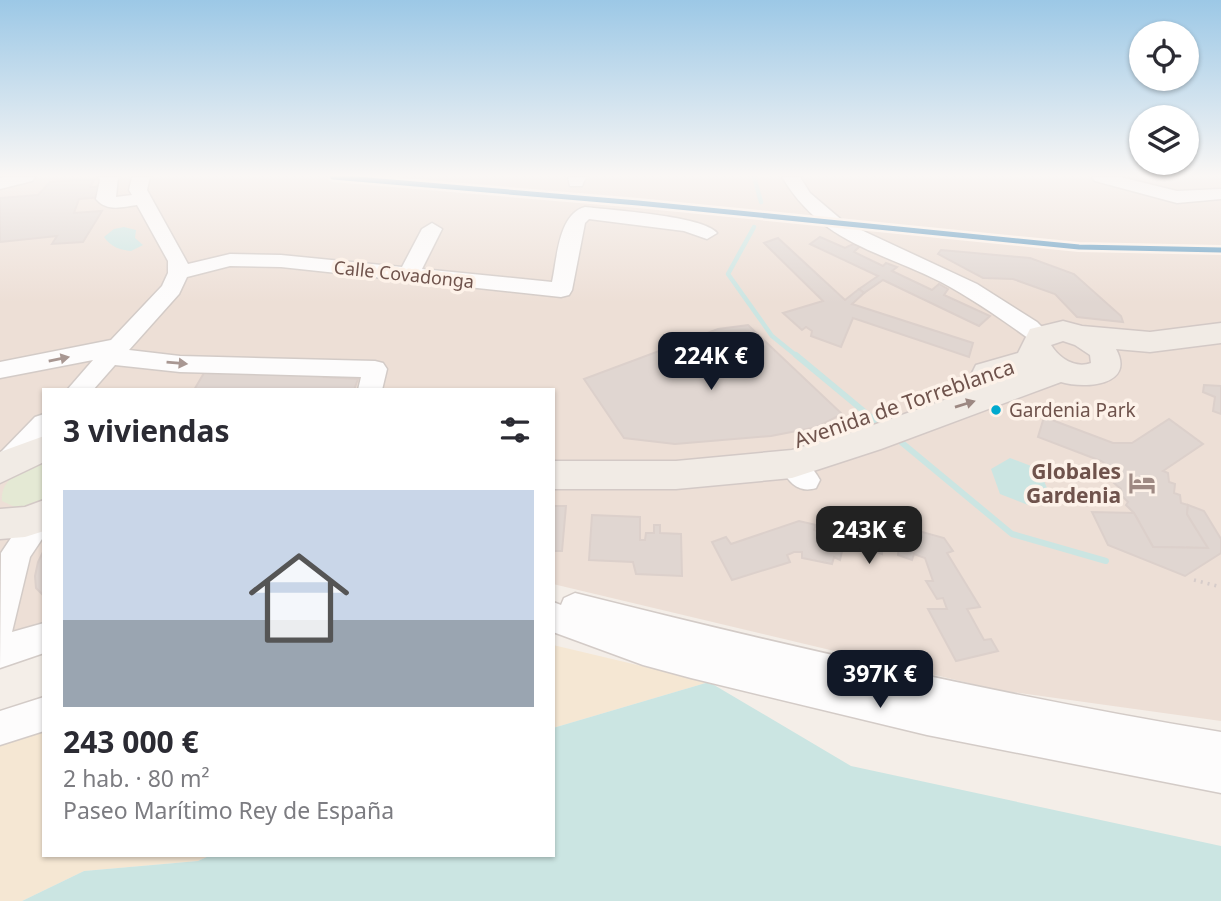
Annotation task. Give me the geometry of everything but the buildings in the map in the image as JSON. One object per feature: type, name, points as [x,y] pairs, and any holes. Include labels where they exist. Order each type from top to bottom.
[{"type":"main road","points":[[1221,333],[1150,342],[1083,336],[1063,331],[1038,340],[1043,359],[1062,370],[1093,375],[1100,372],[1107,362],[1221,349]]},
{"type":"main road","points":[[1083,336],[1100,348],[1107,362]]},
{"type":"main road","name":"Avenida de Torreblanca","points":[[555,475],[799,472],[932,392],[1029,360],[1038,340]]},
{"type":"main road","name":"Avenida de Torreblanca","points":[[555,453],[671,454],[767,449],[877,426],[1062,370]]},
{"type":"main road","points":[[2,467],[18,457],[42,450]]},
{"type":"main road","points":[[5,535],[42,515]]},
{"type":"street","points":[[81,388],[171,289],[178,273],[177,261],[153,219]]},
{"type":"street","points":[[646,219],[687,226],[707,233]]},
{"type":"street","points":[[828,219],[840,228],[945,276],[989,300],[1038,340]]},
{"type":"street","name":"Calle Covadonga","points":[[178,273],[230,260],[281,261],[561,290],[576,221]]},
{"type":"street","points":[[409,274],[432,229]]},
{"type":"street","points":[[0,370],[113,352],[180,364],[373,380]]},
{"type":"street","points":[[2,467],[42,426]]},
{"type":"street","points":[[0,624],[5,535]]},
{"type":"street","points":[[555,604],[724,647],[1017,714],[1221,750]]},
{"type":"street","points":[[555,618],[643,649],[928,718],[1221,775]]},
{"type":"street","points":[[0,652],[42,639]]},
{"type":"street","points":[[0,728],[42,715]]},
{"type":"path","points":[[1194,580],[1221,587]]},
{"type":"shaded area","points":[[0,219],[1221,219],[1221,721],[998,690],[555,584],[555,388],[42,388],[42,623],[0,634]]},
{"type":"green space","points":[[42,459],[42,502],[17,508],[2,501],[2,493],[10,479]]},
{"type":"sand","points":[[555,645],[709,682],[555,727]]},
{"type":"sand","points":[[42,720],[42,857],[207,857],[198,861],[84,871],[22,901],[0,901],[0,734]]},
{"type":"water","points":[[124,227],[136,230],[135,238],[143,245],[131,251],[123,250],[113,246],[104,237],[114,229]]},
{"type":"water","points":[[1010,458],[1039,469],[1049,493],[1028,505],[1000,494],[991,469]]},
{"type":"water","points":[[709,682],[851,766],[1221,846],[1221,901],[22,901],[84,871],[198,861],[207,857],[555,857],[555,727]]},
{"type":"waterway","points":[[754,227],[728,274],[772,336],[798,357]]},
{"type":"waterway","points":[[796,355],[884,428]]},
{"type":"waterway","points":[[895,437],[1012,534],[1106,561]]},
{"type":"transit line","points":[[799,219],[1079,247],[1221,250]]},
{"type":"place","name":"Gardenia Park","points":[[996,410]]},
{"type":"place","name":"Globales Gardenia","points":[[1142,483]]}]
